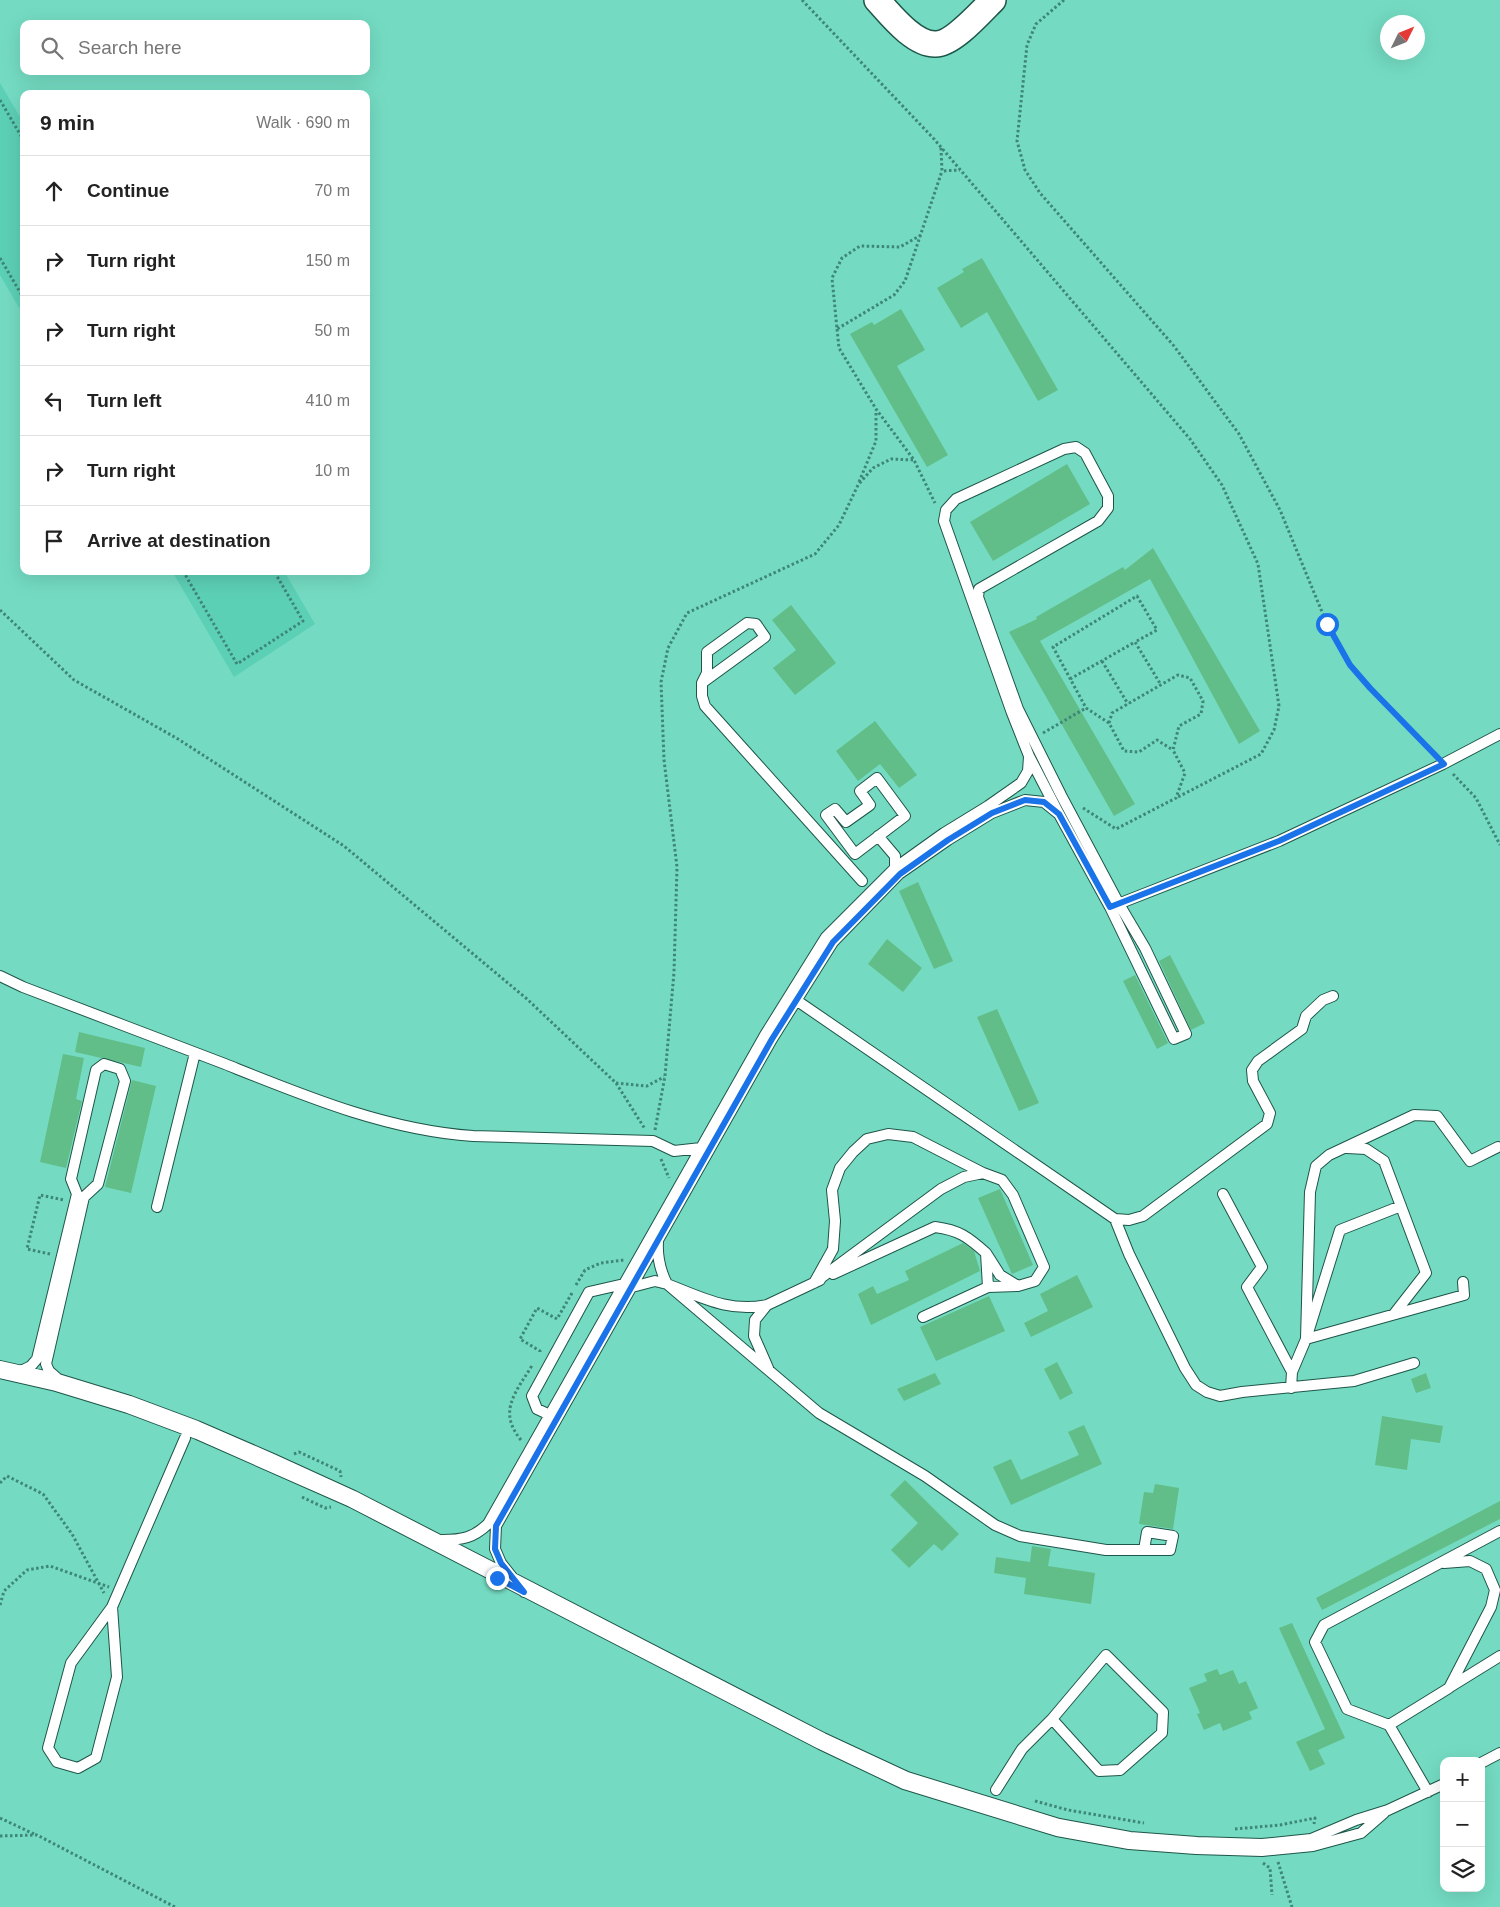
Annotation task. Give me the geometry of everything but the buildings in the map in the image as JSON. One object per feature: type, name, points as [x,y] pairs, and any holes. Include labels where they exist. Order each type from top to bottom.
[{"type":"street","points":[[877,0],[901,26],[914,36],[921,41],[935,44],[945,42],[959,32],[993,0]]},
{"type":"lane","points":[[1033,738],[1018,710],[978,597],[979,589],[1098,521],[1108,508],[1108,496],[1085,453],[1076,447],[1064,449],[956,499],[946,510],[944,521],[1029,756],[1059,814],[1114,905],[1145,948],[1186,1034],[1174,1039],[1114,905],[1033,738]]},
{"type":"lane","points":[[702,683],[765,637],[756,624],[747,623],[707,652],[707,673],[702,683],[702,696],[705,706],[862,881],[876,886]]},
{"type":"lane","points":[[1114,905],[1279,841],[1444,764],[1500,734]]},
{"type":"lane","points":[[524,1592],[501,1563],[495,1549],[496,1526],[562,1410],[676,1193],[765,1035],[826,937],[894,868],[1020,783],[1028,771],[1029,756]]},
{"type":"lane","points":[[877,778],[905,816],[878,836],[855,854],[826,815],[835,808],[846,822],[870,804],[860,791],[877,778]]},
{"type":"lane","points":[[429,1542],[461,1540],[478,1534],[488,1524],[550,1415],[628,1285],[658,1241],[796,1000],[833,942],[900,874],[948,840],[992,813],[1025,800],[1044,802],[1059,814]]},
{"type":"lane","points":[[878,836],[895,856],[908,858]]},
{"type":"lane","points":[[894,868],[895,856]]},
{"type":"lane","points":[[862,881],[864,899]]},
{"type":"lane","points":[[0,976],[23,987],[337,1108],[448,1134],[653,1141],[674,1151],[701,1148]]},
{"type":"lane","points":[[1115,1220],[1130,1220],[1143,1216],[1267,1124],[1270,1113],[1253,1081],[1252,1070],[1258,1061],[1302,1029],[1306,1016],[1323,1000],[1333,996]]},
{"type":"lane","points":[[796,1000],[1115,1220],[1129,1254],[1186,1368],[1196,1385],[1207,1392],[1220,1396],[1242,1392],[1354,1381],[1414,1363]]},
{"type":"lane","points":[[156,1207],[195,1053]]},
{"type":"lane","points":[[21,1371],[32,1366],[37,1359],[77,1194],[71,1179],[96,1070],[104,1064],[120,1069],[125,1081],[98,1184],[84,1197],[46,1364],[58,1379]]},
{"type":"lane","points":[[1306,1339],[1310,1192],[1316,1166],[1329,1155],[1414,1115],[1437,1116],[1470,1161],[1498,1147]]},
{"type":"lane","points":[[814,1283],[833,1249],[835,1222],[832,1190],[840,1168],[867,1139],[888,1134],[913,1137],[983,1174],[1002,1180],[1013,1195],[1044,1267],[1035,1281],[1018,1286],[988,1287],[923,1317]]},
{"type":"lane","points":[[1346,1148],[1366,1149],[1384,1161],[1426,1273],[1394,1314]]},
{"type":"lane","points":[[814,1283],[940,1189],[964,1177],[983,1174]]},
{"type":"lane","points":[[1223,1194],[1262,1267],[1247,1287],[1292,1372]]},
{"type":"lane","points":[[1291,1388],[1292,1372],[1306,1339],[1340,1230],[1401,1206]]},
{"type":"lane","points":[[562,1410],[550,1415],[537,1409],[532,1396],[589,1292],[655,1281],[720,1305],[751,1308],[767,1305],[935,1228],[952,1230],[968,1237],[986,1253],[1000,1276],[1018,1286]]},
{"type":"lane","points":[[658,1241],[657,1254],[660,1268],[667,1284],[769,1371],[819,1413],[925,1476],[995,1525],[1020,1536],[1106,1550],[1144,1550]]},
{"type":"lane","points":[[986,1253],[988,1287]]},
{"type":"lane","points":[[1306,1339],[1464,1295],[1464,1282]]},
{"type":"lane","points":[[767,1305],[755,1320],[754,1336],[769,1371]]},
{"type":"lane","points":[[0,1366],[58,1379],[130,1401],[197,1426],[354,1496],[823,1738],[907,1777],[1059,1824],[1130,1837],[1262,1844],[1311,1839],[1356,1820],[1388,1810],[1440,1786]]},
{"type":"lane","points":[[0,1373],[128,1408],[197,1434],[351,1502],[820,1744],[904,1784],[1057,1831],[1120,1843],[1196,1849],[1269,1850],[1312,1846],[1361,1833],[1388,1810]]},
{"type":"lane","points":[[176,1426],[185,1438]]},
{"type":"lane","points":[[112,1607],[117,1677],[96,1758],[78,1768],[57,1762],[48,1748],[71,1663],[112,1607],[185,1438],[197,1434]]},
{"type":"lane","points":[[1428,1792],[1389,1725],[1348,1709],[1315,1642],[1324,1625],[1500,1531]]},
{"type":"lane","points":[[1439,1564],[1470,1561],[1486,1569],[1495,1590],[1491,1607],[1450,1688]]},
{"type":"lane","points":[[978,1799],[996,1790],[1022,1749],[1052,1719],[1106,1655],[1163,1712],[1162,1733],[1120,1770],[1099,1771],[1052,1719]]},
{"type":"lane","points":[[1389,1725],[1500,1656]]},
{"type":"lane","points":[[1485,1761],[1500,1753]]},
{"type":"lane","points":[[996,1790],[1001,1806]]},
{"type":"path","points":[[802,0],[941,148],[1190,439],[1222,485],[1258,564],[1279,706],[1274,730],[1262,754],[1116,829],[1061,795]]},
{"type":"path","points":[[1064,0],[1036,24],[1027,45],[1017,141],[1025,170],[1040,193],[1174,346],[1239,434],[1280,510],[1327,624],[1350,665],[1476,798],[1500,845]]},
{"type":"path","points":[[0,100],[20,134]]},
{"type":"path","points":[[837,329],[894,295],[905,281],[942,171],[941,148]]},
{"type":"path","points":[[942,171],[960,170]]},
{"type":"path","points":[[920,235],[900,247],[860,246],[842,258],[832,278],[839,348],[876,409],[914,460],[944,521]]},
{"type":"path","points":[[0,258],[20,292]]},
{"type":"path","points":[[653,1141],[665,1076],[674,972],[678,867],[664,760],[661,682],[668,648],[687,613],[815,554],[839,525],[858,485],[876,441],[876,409]]},
{"type":"path","points":[[858,485],[873,468],[891,459],[914,460]]},
{"type":"path","points":[[185,575],[237,664],[303,621],[276,575]]},
{"type":"path","points":[[1070,680],[1156,630],[1137,596],[1052,648],[1070,680],[1086,708],[1109,723],[1124,751],[1139,752],[1157,740],[1173,750],[1185,773],[1176,798]]},
{"type":"path","points":[[0,610],[74,680],[178,739],[344,846],[527,999],[616,1083],[653,1141],[676,1193]]},
{"type":"path","points":[[1135,642],[1161,685]]},
{"type":"path","points":[[1102,661],[1128,704]]},
{"type":"path","points":[[1109,723],[1112,713],[1178,675],[1190,678],[1203,701],[1201,714],[1178,726],[1173,750]]},
{"type":"path","points":[[1033,738],[1086,708]]},
{"type":"path","points":[[616,1083],[647,1086],[665,1076]]},
{"type":"path","points":[[54,1254],[27,1249],[40,1195],[69,1201]]},
{"type":"path","points":[[524,1444],[512,1429],[508,1413],[512,1399],[540,1351],[520,1339],[537,1308],[557,1319],[584,1270],[601,1262],[633,1259]]},
{"type":"path","points":[[290,1457],[299,1452],[340,1471],[342,1480]]},
{"type":"path","points":[[0,1482],[7,1476],[43,1494],[72,1534],[112,1607]]},
{"type":"path","points":[[0,1605],[4,1591],[27,1570],[50,1566],[119,1590]]},
{"type":"path","points":[[1031,1800],[1068,1810],[1147,1824]]},
{"type":"path","points":[[0,1818],[37,1835],[175,1907]]},
{"type":"path","points":[[1232,1829],[1280,1825],[1315,1818],[1311,1839]]},
{"type":"path","points":[[0,1836],[37,1835]]},
{"type":"path","points":[[1269,1850],[1280,1866],[1292,1907]]},
{"type":"shaded area","points":[[0,83],[20,117],[20,309],[0,275]]},
{"type":"shaded area","points":[[174,575],[286,575],[315,624],[234,677]]},
{"type":"route","points":[[497,1578],[524,1592],[501,1563],[495,1549],[496,1526],[802,989],[833,942],[900,874],[948,840],[992,813],[1025,800],[1044,802],[1059,814],[1110,907],[1279,841],[1444,764],[1350,665],[1327,624]]}]
